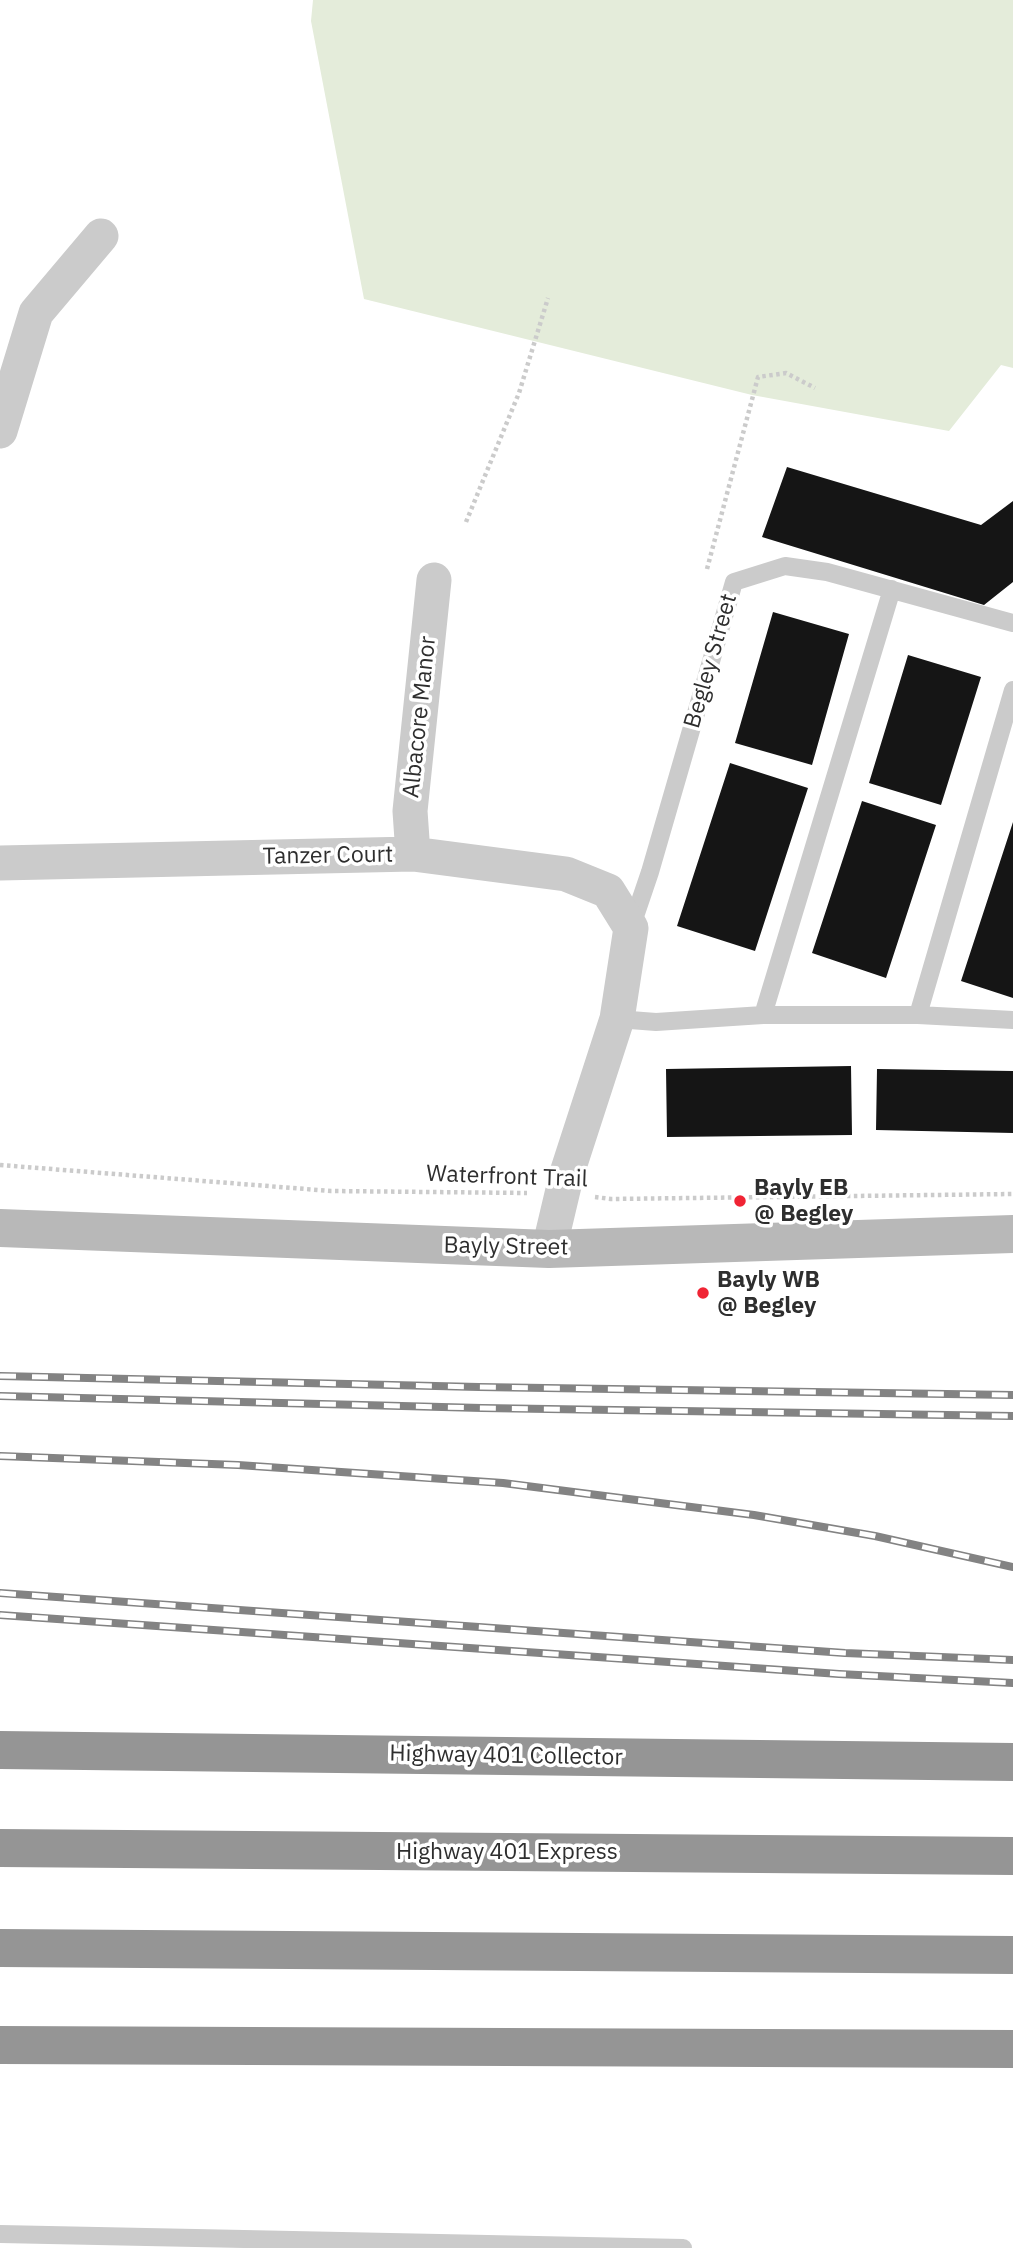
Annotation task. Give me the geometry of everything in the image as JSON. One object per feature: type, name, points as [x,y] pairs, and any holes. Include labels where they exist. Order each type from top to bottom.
[{"type":"highway","name":"Highway 401 Collector","points":[[0,1750],[1013,1762]]},
{"type":"highway","name":"Highway 401 Express","points":[[0,1848],[1013,1856]]},
{"type":"highway","points":[[0,1948],[1013,1955]]},
{"type":"highway","points":[[0,2045],[1013,2049]]},
{"type":"main road","name":"Bayly Street","points":[[0,1228],[549,1250],[1013,1234]]},
{"type":"street","points":[[0,431],[36,313],[101,236]]},
{"type":"street","name":"Albacore Manor","points":[[413,855],[410,811],[434,580]]},
{"type":"street","name":"Tanzer Court","points":[[0,863],[413,855],[566,874],[608,891],[631,928]]},
{"type":"street","name":"Begley Street","points":[[549,1250],[562,1194],[617,1019],[631,928]]},
{"type":"lane","name":"Begley Street","points":[[631,928],[650,872],[734,582],[785,566],[827,572],[1013,623]]},
{"type":"lane","points":[[763,1015],[892,589]]},
{"type":"lane","points":[[918,1016],[1013,690]]},
{"type":"lane","points":[[617,1019],[656,1022],[763,1015],[1013,1020]]},
{"type":"lane","points":[[0,2234],[683,2248]]},
{"type":"path","points":[[466,522],[519,393],[548,298]]},
{"type":"path","points":[[707,569],[758,377],[786,373],[816,388]]},
{"type":"path","name":"Waterfront Trail","points":[[0,1166],[331,1191],[562,1194],[611,1199],[1013,1194]]},
{"type":"green space","points":[[313,0],[1013,0],[1013,368],[1001,365],[949,431],[752,395],[364,299],[311,21]]},
{"type":"building","points":[[787,467],[981,525],[1013,501],[1013,582],[984,605],[762,537]]},
{"type":"building","points":[[773,612],[849,634],[812,765],[735,743]]},
{"type":"building","points":[[908,655],[981,677],[941,805],[869,783]]},
{"type":"building","points":[[730,763],[808,788],[755,951],[677,926]]},
{"type":"building","points":[[862,801],[936,825],[886,978],[812,953]]},
{"type":"building","points":[[1013,822],[1013,998],[961,981]]},
{"type":"building","points":[[851,1066],[852,1135],[667,1137],[666,1069]]},
{"type":"building","points":[[877,1069],[1013,1071],[1013,1133],[876,1130]]},
{"type":"railway","points":[[0,1376],[1013,1395]]},
{"type":"railway","points":[[0,1396],[482,1408],[1013,1416]]},
{"type":"railway","points":[[0,1456],[238,1465],[503,1483],[754,1515],[875,1536],[1013,1567]]},
{"type":"railway","points":[[0,1593],[845,1653],[1013,1660]]},
{"type":"railway","points":[[0,1615],[839,1674],[1013,1683]]},
{"type":"place","name":"Bayly EB @ Begley","points":[[740,1201]]},
{"type":"place","name":"Bayly WB @ Begley","points":[[703,1293]]}]
